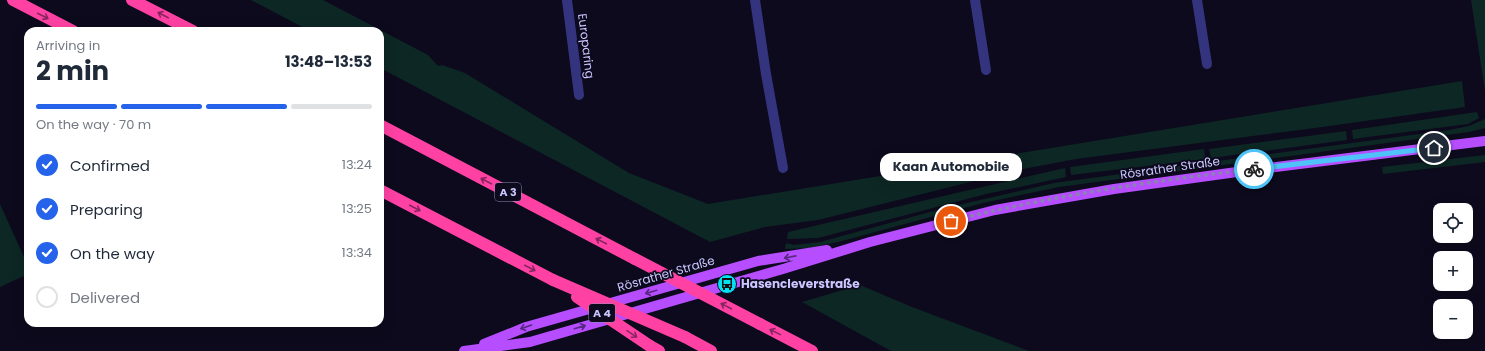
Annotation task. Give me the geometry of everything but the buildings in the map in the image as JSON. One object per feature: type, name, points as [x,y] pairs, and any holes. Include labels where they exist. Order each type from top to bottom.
[{"type":"highway","points":[[13,0],[65,27]]},
{"type":"highway","points":[[132,0],[185,27]]},
{"type":"highway","name":"A 3","points":[[384,127],[812,351]]},
{"type":"highway","points":[[384,192],[553,280],[685,337],[711,351]]},
{"type":"highway","name":"A 4","points":[[553,280],[655,349]]},
{"type":"highway","points":[[791,339],[818,351]]},
{"type":"main road","name":"Rösrather Straße","points":[[468,350],[530,342],[783,269],[870,242],[994,210],[1114,189],[1483,141]]},
{"type":"main road","name":"Rösrather Straße","points":[[468,350],[526,326],[758,261],[870,242]]},
{"type":"street","name":"Europaring","points":[[567,0],[579,95]]},
{"type":"street","points":[[755,0],[766,74],[783,168]]},
{"type":"street","points":[[975,0],[986,70]]},
{"type":"street","points":[[1197,0],[1207,64]]},
{"type":"green space","points":[[251,0],[323,0],[375,27],[302,27]]},
{"type":"green space","points":[[1471,0],[1485,0],[1485,91]]},
{"type":"green space","points":[[384,32],[428,55],[438,66],[442,65],[465,73],[629,173],[708,204],[1462,81],[1465,107],[1076,159],[1018,170],[818,220],[765,227],[710,242],[384,70]]},
{"type":"green space","points":[[1477,112],[1479,118],[1468,124],[1353,139],[1352,130]]},
{"type":"green space","points":[[1485,119],[1485,128],[1469,132],[1059,187],[983,203],[838,242],[809,248],[785,249],[786,243],[794,245],[820,242],[941,209],[1054,183],[1449,130],[1469,126]]},
{"type":"green space","points":[[1346,131],[1347,140],[1211,158],[1209,149]]},
{"type":"green space","points":[[1204,149],[1205,159],[1071,175],[1070,167]]},
{"type":"green space","points":[[1485,155],[1485,162],[1383,174],[1382,167]]},
{"type":"green space","points":[[1065,168],[1066,177],[986,194],[818,238],[787,239],[788,232]]},
{"type":"green space","points":[[0,204],[24,257],[24,276],[0,287]]},
{"type":"green space","points":[[860,285],[912,307],[1029,351],[891,351],[802,302]]},
{"type":"way so far","points":[[951,221],[994,210],[1114,189],[1254,169]]},
{"type":"place","name":"Kaan Automobile","points":[[951,221]]},
{"type":"place","name":"Hasencleverstraße","points":[[727,284]]},
{"type":"route","points":[[1254,169],[1434,148]]}]
